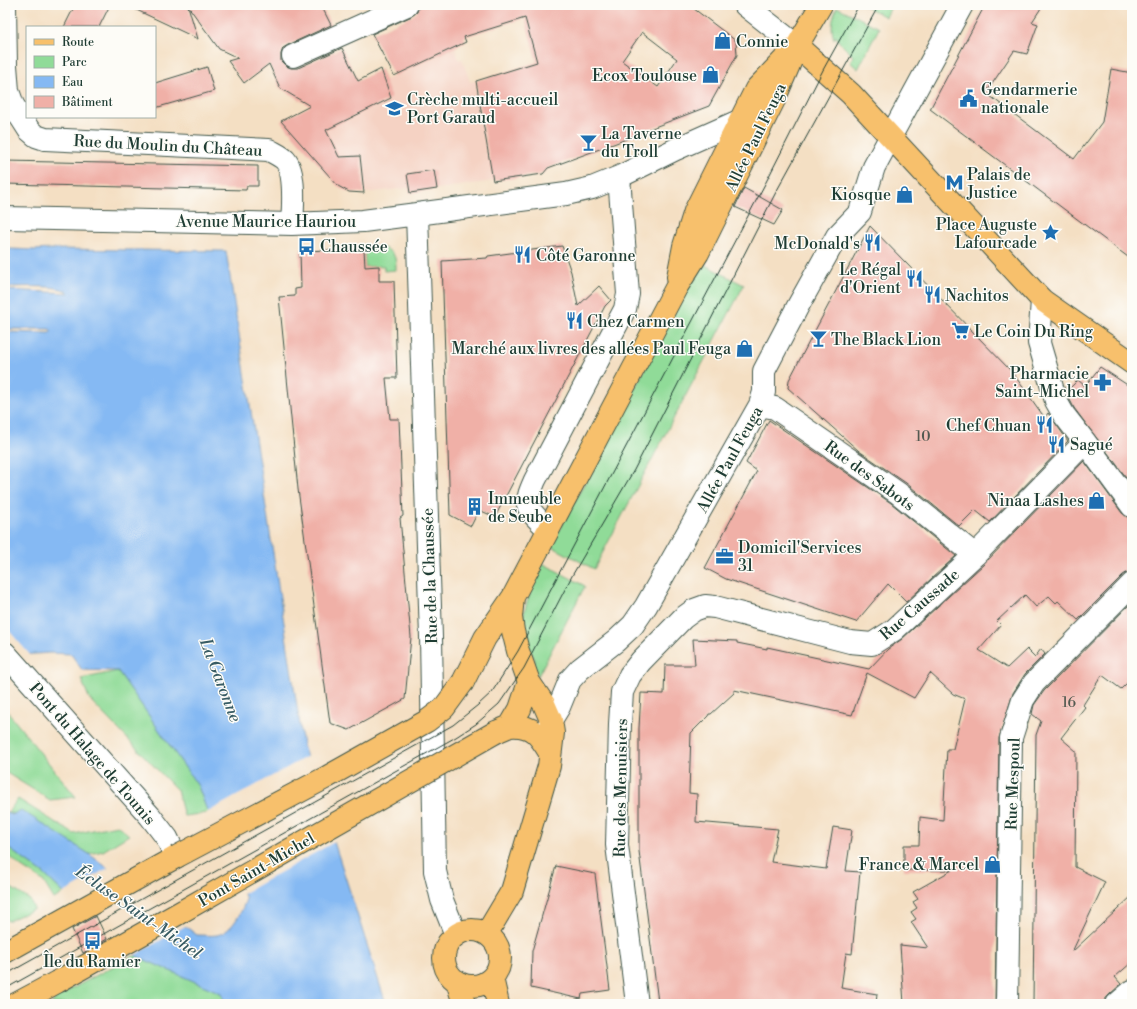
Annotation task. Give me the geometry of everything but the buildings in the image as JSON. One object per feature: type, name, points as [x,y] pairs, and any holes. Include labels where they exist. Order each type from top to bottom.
[{"type":"main road","points":[[821,5],[797,46],[851,94],[1042,300],[1124,358]]},
{"type":"main road","name":"Allée Paul Feuga","points":[[676,288],[684,246],[695,211],[756,89],[797,46]]},
{"type":"main road","name":"Allée Paul Feuga","points":[[176,857],[327,777],[427,721],[444,708],[463,682],[485,638],[513,597],[676,288],[698,253],[774,100],[797,46]]},
{"type":"main road","name":"Allée Paul Feuga","points":[[513,597],[511,617],[518,651],[530,682],[544,704],[551,720]]},
{"type":"main road","points":[[503,729],[520,709],[530,682]]},
{"type":"main road","points":[[487,933],[512,891],[542,794],[550,766],[547,746],[553,733],[551,720]]},
{"type":"main road","points":[[503,729],[519,725],[528,727],[547,746]]},
{"type":"main road","name":"Pont Saint-Michel","points":[[16,1004],[503,729]]},
{"type":"main road","points":[[5,952],[176,857]]},
{"type":"main road","points":[[478,930],[487,933],[498,946],[500,964],[492,978],[482,983],[466,986],[457,981],[446,967],[446,949],[450,941],[463,931],[478,930]]},
{"type":"main road","points":[[492,978],[498,1004]]},
{"type":"main road","points":[[457,981],[464,1004]]},
{"type":"street","name":"Rue du Moulin du Château","points":[[5,5],[8,91],[13,104],[29,130],[36,136],[45,138],[269,150],[286,160],[291,175],[293,196],[292,224]]},
{"type":"street","points":[[292,56],[407,5]]},
{"type":"street","points":[[745,5],[797,46]]},
{"type":"street","name":"Allée Paul Feuga","points":[[551,720],[559,707],[570,680],[580,669],[616,641],[633,625],[646,606],[760,404],[764,392],[764,371],[837,236],[860,212],[874,167],[896,142],[962,5]]},
{"type":"street","name":"Avenue Maurice Hauriou","points":[[5,218],[292,224],[363,221],[417,214],[566,194],[592,188],[619,177],[676,149],[741,120]]},
{"type":"street","points":[[548,529],[536,518],[528,505],[530,494],[535,480],[625,309],[628,294],[619,177]]},
{"type":"street","name":"Rue de la Chaussée","points":[[417,214],[431,637],[435,870],[442,900],[456,935]]},
{"type":"street","points":[[1042,300],[1039,343],[1056,401],[1064,415],[1132,506]]},
{"type":"street","name":"Rue des Sabots","points":[[760,404],[775,408],[898,493],[975,555]]},
{"type":"street","name":"Rue Caussade","points":[[705,606],[715,607],[850,642],[872,644],[894,630],[975,555],[1085,442]]},
{"type":"street","name":"Rue Mespoul","points":[[1007,1004],[1011,738],[1023,700],[1034,683],[1132,584]]},
{"type":"street","name":"Rue des Menuisiers","points":[[637,1004],[617,845],[619,732],[622,692],[630,675],[641,660],[684,618],[694,610],[705,606]]},
{"type":"street","name":"Pont du Halage de Tounis","points":[[5,653],[146,812],[167,838],[176,857]]},
{"type":"street","points":[[1117,1004],[1132,991]]},
{"type":"shaded area","name":"Crèche multi-accueil Port Garaud","points":[[455,48],[459,60],[462,59],[470,82],[475,81],[493,181],[410,193],[409,188],[364,193],[345,191],[335,184],[281,121],[385,80]]},
{"type":"green space","points":[[863,5],[892,5],[886,17]]},
{"type":"green space","points":[[837,7],[879,28],[858,69],[850,62],[853,56],[839,42],[836,36],[834,39],[832,23]]},
{"type":"green space","points":[[381,247],[394,255],[396,270],[384,271],[384,266],[365,267],[364,249]]},
{"type":"green space","points":[[701,263],[744,285],[594,569],[551,546]]},
{"type":"green space","points":[[542,563],[585,586],[538,676],[533,665],[535,661],[520,626],[528,599]]},
{"type":"green space","points":[[118,671],[198,786],[208,813],[184,816],[177,790],[90,700],[81,679]]},
{"type":"green space","points":[[5,708],[76,797],[50,800],[5,772]]},
{"type":"green space","points":[[18,799],[74,834],[117,825],[129,835],[103,851],[89,854],[21,811],[14,814],[8,812]]},
{"type":"green space","points":[[5,846],[43,873],[64,893],[54,899],[43,881],[20,866],[5,852]]},
{"type":"green space","points":[[5,884],[30,900],[34,909],[8,921],[5,919]]},
{"type":"green space","points":[[132,956],[136,956],[221,993],[226,1004],[51,1004],[56,998]]},
{"type":"water","points":[[5,250],[226,251],[303,745],[386,1004],[226,1004],[221,993],[136,956],[96,924],[43,873],[5,846],[5,811],[12,815],[21,810],[89,854],[197,935],[217,935],[227,930],[236,921],[246,899],[208,813],[198,786],[118,671],[82,670],[71,654],[50,653],[5,656],[5,332],[49,333],[52,331],[49,329],[5,329],[5,290],[69,293],[65,290],[49,287],[5,287]]},
{"type":"pier","points":[[5,626],[31,656],[5,658]]},
{"type":"pier","points":[[308,756],[336,841],[242,894],[206,813]]},
{"type":"pier","points":[[110,867],[187,925],[133,956],[95,926],[62,894]]},
{"type":"tram line","points":[[5,975],[453,725],[492,692],[518,651],[766,182],[823,70],[859,5]]},
{"type":"tram line","points":[[5,989],[456,737],[476,724],[499,704],[524,668],[573,574],[634,470],[775,194],[879,5]]},
{"type":"place","name":"Connie","points":[[723,41]]},
{"type":"place","name":"Ecox Toulouse","points":[[710,75]]},
{"type":"place","name":"Gendarmerie nationale","points":[[968,98]]},
{"type":"place","name":"Crèche multi-accueil Port Garaud","points":[[394,108]]},
{"type":"place","name":"La Taverne du Troll","points":[[588,142]]},
{"type":"place","name":"Palais de Justice","points":[[954,183]]},
{"type":"place","name":"Kiosque","points":[[904,194]]},
{"type":"place","name":"Place Auguste Lafourcade","points":[[1050,233]]},
{"type":"place","name":"McDonald's","points":[[873,243]]},
{"type":"place","name":"Chaussée","points":[[307,246]]},
{"type":"place","name":"Côté Garonne","points":[[523,255]]},
{"type":"place","name":"Le Régal d'Orient","points":[[914,278]]},
{"type":"place","name":"Nachitos","points":[[932,295]]},
{"type":"place","name":"Chez Carmen","points":[[574,321]]},
{"type":"place","name":"Le Coin Du Ring","points":[[961,331]]},
{"type":"place","name":"The Black Lion","points":[[818,339]]},
{"type":"place","name":"Marché aux livres des allées Paul Feuga","points":[[744,348]]},
{"type":"place","name":"Pharmacie Saint-Michel","points":[[1102,382]]},
{"type":"place","name":"Chef Chuan","points":[[1044,425]]},
{"type":"place","name":"Sagué","points":[[1057,444]]},
{"type":"place","name":"Ninaa Lashes","points":[[1097,500]]},
{"type":"place","name":"Immeuble de Seube","points":[[475,507]]},
{"type":"place","name":"Domicil'Services 31","points":[[725,556]]},
{"type":"place","name":"France & Marcel","points":[[992,864]]},
{"type":"place","name":"Île du Ramier","points":[[92,940]]},
{"type":"water label","name":"La Garonne","points":[[221,680]]},
{"type":"water label","name":"Écluse Saint-Michel","points":[[139,912]]}]
